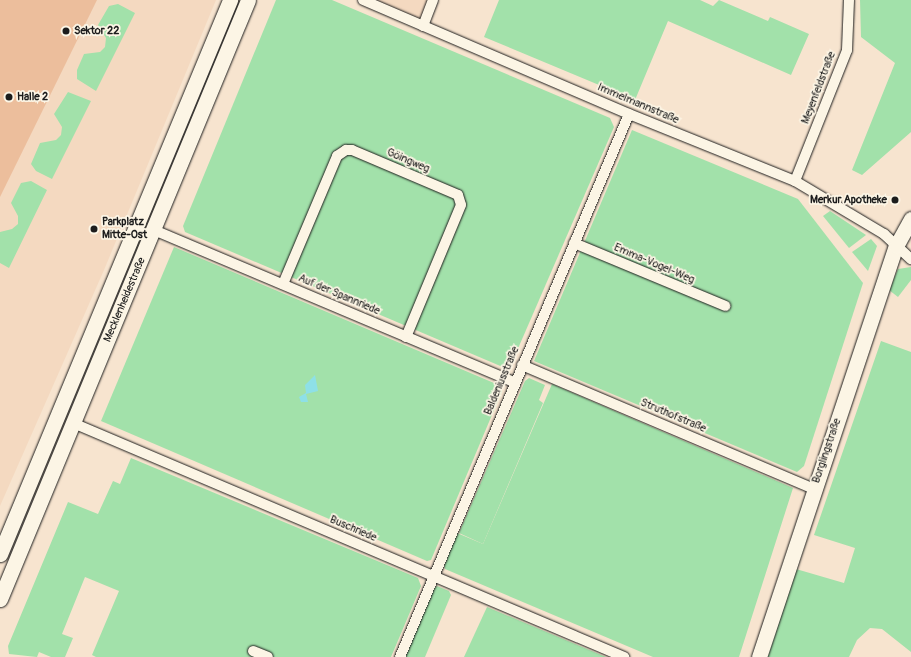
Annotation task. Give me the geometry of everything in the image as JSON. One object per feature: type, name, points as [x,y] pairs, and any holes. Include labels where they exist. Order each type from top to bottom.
[{"type":"main road","name":"Mecklenheidestraße","points":[[0,554],[230,0]]},
{"type":"main road","name":"Mecklenheidestraße","points":[[0,599],[248,0]]},
{"type":"main road","name":"Borglingstraße","points":[[759,657],[896,246],[911,219]]},
{"type":"street","name":"Immelmannstraße","points":[[363,0],[628,114],[795,181],[884,234],[911,259]]},
{"type":"street","points":[[423,26],[433,0]]},
{"type":"street","name":"Meyenfeldstraße","points":[[795,181],[847,50],[849,0]]},
{"type":"street","name":"Baldeniusstraße","points":[[400,657],[514,382],[628,114]]},
{"type":"street","name":"Göingweg","points":[[283,284],[337,156],[346,150],[352,150],[458,195],[461,205],[406,337]]},
{"type":"street","name":"Auf der Spannriede","points":[[154,230],[514,382]]},
{"type":"street","name":"Emma-Vogel-Weg","points":[[574,243],[725,306]]},
{"type":"street","name":"Struthofstraße","points":[[522,365],[814,489]]},
{"type":"street","name":"Buschriede","points":[[73,423],[624,657]]},
{"type":"street","points":[[253,650],[268,657]]},
{"type":"shaded area","points":[[0,0],[216,0],[104,270],[0,506]]},
{"type":"shaded area","points":[[363,0],[433,0],[423,26]]},
{"type":"green space","points":[[276,0],[332,0],[610,118],[614,127],[510,367],[505,368],[185,232],[183,226]]},
{"type":"green space","points":[[499,0],[700,0],[713,6],[719,0],[768,21],[770,17],[809,34],[791,75],[668,21],[635,100],[484,37]]},
{"type":"green space","points":[[860,0],[911,0],[911,132],[862,175],[852,170],[895,63],[861,37]]},
{"type":"green space","points":[[118,4],[135,13],[96,91],[77,79],[77,70],[84,54],[100,52],[105,47],[106,38],[98,25],[109,6]]},
{"type":"green space","points":[[68,92],[91,101],[52,179],[36,171],[31,164],[40,143],[56,140],[61,135],[62,127],[54,114]]},
{"type":"green space","points":[[632,130],[798,199],[863,283],[804,466],[797,472],[534,361]]},
{"type":"green space","points":[[31,181],[47,190],[9,268],[0,263],[0,232],[12,229],[18,224],[18,216],[11,203],[21,183]]},
{"type":"green space","points":[[830,211],[866,235],[849,248],[823,216]]},
{"type":"green space","points":[[871,239],[877,246],[868,271],[852,252]]},
{"type":"green space","points":[[174,247],[501,386],[502,391],[431,560],[427,561],[101,421]]},
{"type":"green space","points":[[911,267],[911,280],[898,297],[889,290],[898,269]]},
{"type":"green space","points":[[881,341],[911,352],[911,652],[882,629],[870,628],[857,640],[849,657],[766,657],[796,569],[844,583],[855,548],[814,535]]},
{"type":"green space","points":[[529,378],[545,385],[539,400],[543,403],[483,544],[459,533],[525,381]]},
{"type":"green space","points":[[552,384],[793,488],[739,657],[653,657],[445,569],[444,566],[457,533],[483,544]]},
{"type":"green space","points":[[131,458],[418,578],[421,586],[391,657],[96,657],[92,655],[119,591],[85,577],[62,634],[73,638],[65,657],[51,657],[39,652],[37,657],[9,654],[8,646],[68,502],[98,514],[113,481],[120,484]]},
{"type":"green space","points":[[437,586],[449,591],[451,595],[425,657],[404,657],[432,590]]},
{"type":"green space","points":[[487,607],[606,657],[464,657]]},
{"type":"water","points":[[315,375],[318,391],[306,394],[308,402],[301,402],[299,397],[306,393],[305,385]]},
{"type":"building","points":[[0,0],[97,0],[0,197]]},
{"type":"place","name":"Sektor 22","points":[[66,31]]},
{"type":"place","name":"Halle 2","points":[[9,97]]},
{"type":"place","name":"Merkur Apotheke","points":[[895,200]]},
{"type":"place","name":"Parkplatz Mitte-Ost","points":[[94,229]]}]
